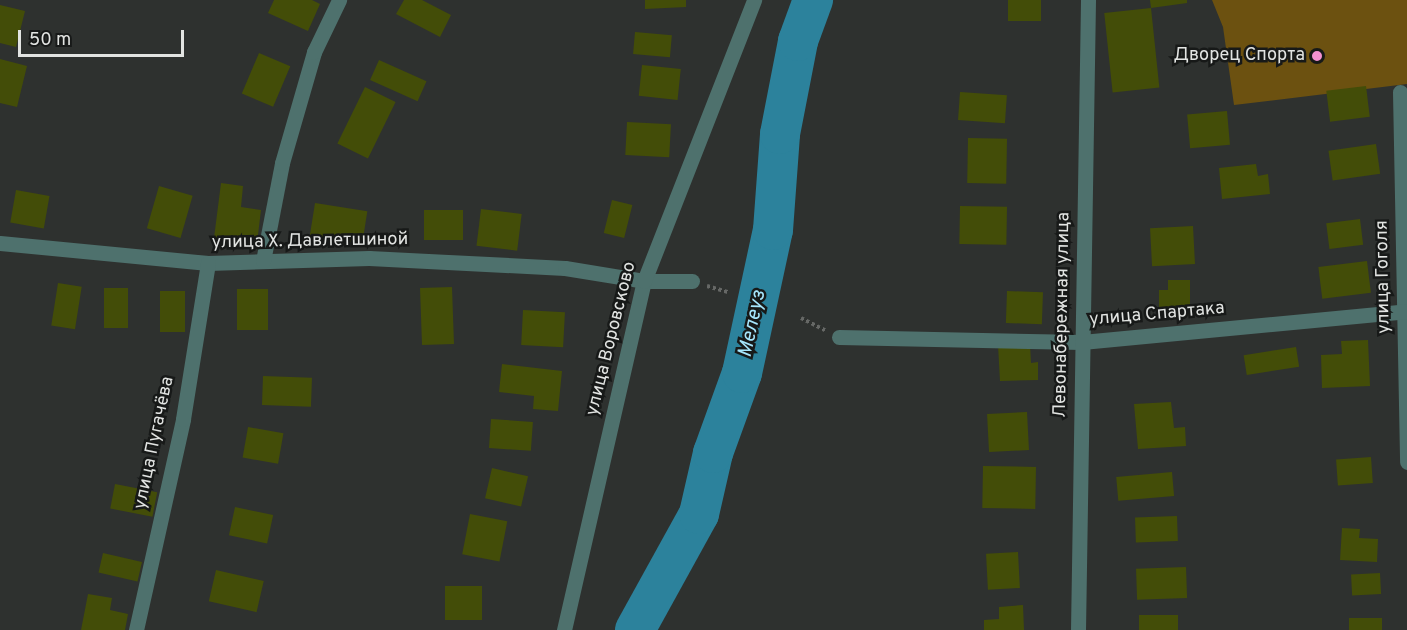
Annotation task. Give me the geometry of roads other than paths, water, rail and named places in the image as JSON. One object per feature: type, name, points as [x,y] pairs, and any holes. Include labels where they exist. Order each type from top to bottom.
[{"type":"street","points":[[263,261],[282,163],[314,52],[339,0]]},
{"type":"street","name":"улица Воровсково","points":[[564,630],[644,281],[754,0]]},
{"type":"street","name":"Левонабережная улица","points":[[1078,630],[1088,0]]},
{"type":"street","name":"улица Гоголя","points":[[1400,92],[1406,311],[1407,462]]},
{"type":"street","name":"улица Х. Давлетшиной","points":[[0,243],[208,264],[369,258],[565,268],[644,281],[692,281]]},
{"type":"street","name":"улица Пугачёва","points":[[136,630],[183,419],[208,264]]},
{"type":"street","name":"улица Спартака","points":[[839,337],[1082,342],[1406,311]]},
{"type":"waterway","name":"Мелеуз","points":[[635,630],[699,514],[713,453],[742,373],[773,230],[780,134],[798,41],[813,0]]},
{"type":"place","name":"Дворец Спорта","points":[[1317,56]]}]
